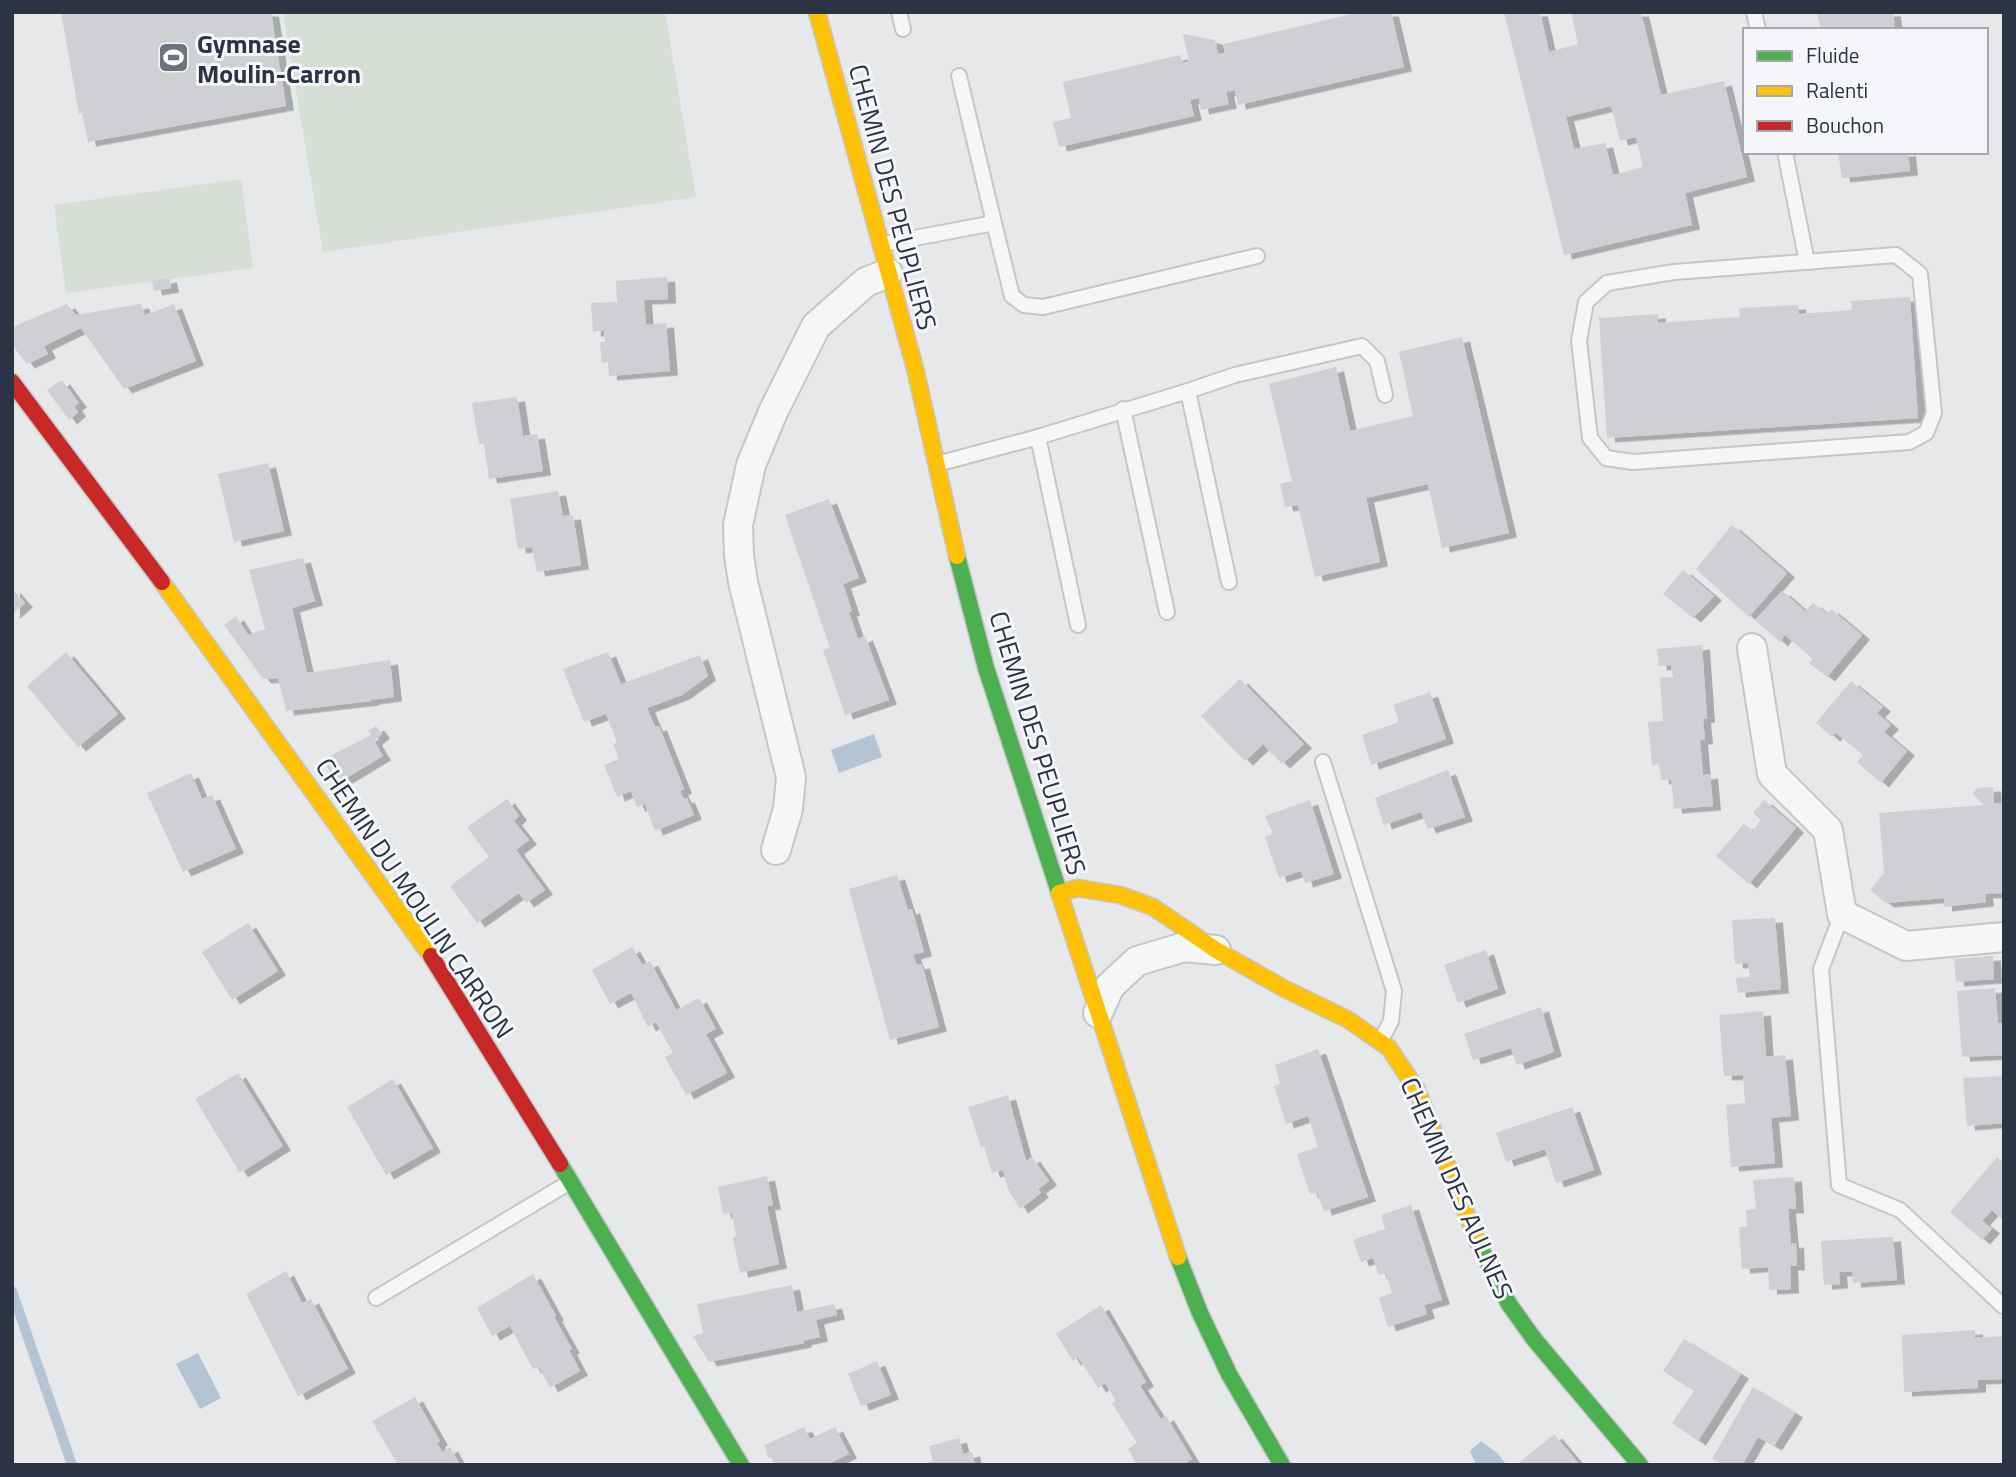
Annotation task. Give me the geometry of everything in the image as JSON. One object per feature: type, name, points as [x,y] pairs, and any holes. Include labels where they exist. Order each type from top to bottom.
[{"type":"street","name":"CHEMIN DES PEUPLIERS","points":[[817,12],[916,372],[935,465],[986,668],[1176,1252],[1200,1313],[1229,1374],[1282,1465]]},
{"type":"street","points":[[776,850],[788,809],[791,777],[743,582],[738,525],[751,465],[773,412],[816,326],[866,282],[888,273]]},
{"type":"street","name":"CHEMIN DU MOULIN CARRON","points":[[12,382],[202,635],[429,954],[571,1182],[741,1465]]},
{"type":"street","points":[[1752,648],[1772,774],[1828,830],[1842,914],[1906,946],[2004,937]]},
{"type":"street","name":"CHEMIN DES AULNES","points":[[1059,893],[1079,888],[1131,899],[1153,907],[1216,950],[1285,989],[1347,1019],[1389,1048],[1417,1090],[1474,1235],[1509,1304],[1534,1339],[1640,1465]]},
{"type":"street","name":"CHEMIN DES AULNES","points":[[1098,1013],[1110,986],[1137,961],[1184,947],[1216,950]]},
{"type":"lane","points":[[899,12],[903,29]]},
{"type":"lane","points":[[959,76],[1012,296],[1024,304],[1042,307],[1257,256]]},
{"type":"lane","points":[[1785,154],[1807,262]]},
{"type":"lane","points":[[881,244],[995,223]]},
{"type":"lane","points":[[1896,255],[1920,274],[1934,413],[1926,433],[1909,442],[1633,462],[1606,458],[1591,438],[1589,424],[1579,341],[1586,302],[1607,283],[1674,272],[1807,262],[1896,255]]},
{"type":"lane","points":[[935,465],[1038,437],[1235,375],[1362,346],[1377,361],[1385,395]]},
{"type":"lane","points":[[1188,391],[1230,582]]},
{"type":"lane","points":[[1123,409],[1167,612]]},
{"type":"lane","points":[[1038,437],[1079,625]]},
{"type":"lane","points":[[1323,762],[1394,991],[1391,1021],[1381,1041]]},
{"type":"lane","points":[[1842,914],[1821,970],[1839,1185],[1900,1210],[2003,1306]]},
{"type":"lane","points":[[376,1298],[571,1182]]},
{"type":"shaded area","points":[[283,12],[665,12],[696,197],[323,252]]},
{"type":"shaded area","points":[[241,179],[253,268],[66,293],[54,205]]},
{"type":"water","points":[[874,734],[882,757],[839,773],[831,750]]},
{"type":"water","points":[[198,1353],[221,1398],[200,1409],[176,1364]]},
{"type":"water","points":[[1481,1441],[1507,1465],[1476,1465],[1470,1451]]},
{"type":"building","name":"Gymnase Moulin-Carron","points":[[61,12],[271,12],[286,106],[88,142],[82,113],[79,114]]},
{"type":"building","points":[[1360,12],[1391,12],[1404,67],[1238,105],[1235,90],[1226,92],[1229,104],[1201,110],[1199,98],[1190,100],[1194,116],[1059,147],[1053,122],[1071,118],[1063,82],[1180,55],[1183,63],[1189,61],[1183,34],[1215,40],[1218,54],[1225,53],[1224,44]]},
{"type":"building","points":[[1504,12],[1540,12],[1549,52],[1578,44],[1571,12],[1641,12],[1661,95],[1724,81],[1747,177],[1685,193],[1692,225],[1564,255]],"holes":[[[1611,106],[1620,141],[1636,137],[1643,167],[1613,175],[1605,143],[1574,149],[1566,117]]]},
{"type":"building","points":[[1817,12],[1893,12],[1895,28],[1821,28]]},
{"type":"building","points":[[1838,154],[1908,154],[1910,171],[1842,178]]},
{"type":"building","points":[[667,277],[668,299],[644,300],[646,325],[666,323],[670,371],[609,376],[608,362],[602,363],[600,342],[605,342],[604,330],[593,332],[591,303],[617,302],[616,281]]},
{"type":"building","points":[[169,278],[171,288],[154,291],[152,281]]},
{"type":"building","points":[[1910,297],[1918,418],[1607,438],[1599,318],[1658,314],[1658,323],[1740,317],[1739,308],[1798,305],[1799,314],[1852,310],[1851,301]]},
{"type":"building","points":[[67,304],[76,315],[141,304],[145,315],[174,304],[196,361],[124,389],[81,328],[44,346],[48,354],[27,364],[12,345],[12,327]]},
{"type":"building","points":[[1462,337],[1509,533],[1442,548],[1428,484],[1366,498],[1380,562],[1315,577],[1298,505],[1285,507],[1280,484],[1292,481],[1269,384],[1336,367],[1350,431],[1413,416],[1399,352]]},
{"type":"building","points":[[62,380],[79,403],[74,406],[78,412],[69,420],[47,390]]},
{"type":"building","points":[[517,397],[523,436],[537,434],[543,471],[489,479],[484,444],[479,444],[472,403]]},
{"type":"building","points":[[268,463],[284,531],[234,542],[218,474]]},
{"type":"building","points":[[558,491],[563,516],[573,515],[581,565],[537,572],[532,547],[518,549],[510,499]]},
{"type":"building","points":[[829,499],[859,578],[843,584],[852,611],[849,612],[858,639],[865,636],[889,700],[845,715],[823,650],[830,648],[785,515]]},
{"type":"building","points":[[1732,525],[1787,573],[1749,617],[1696,569]]},
{"type":"building","points":[[303,558],[315,601],[292,608],[307,673],[390,660],[394,697],[286,711],[278,678],[263,679],[224,625],[236,616],[248,635],[265,629],[249,570]]},
{"type":"building","points":[[1683,570],[1714,596],[1693,618],[1663,594]]},
{"type":"building","points":[[12,588],[25,603],[12,614]]},
{"type":"building","points":[[1782,591],[1805,611],[1813,603],[1827,614],[1831,609],[1862,635],[1827,677],[1809,663],[1813,659],[1785,635],[1780,642],[1755,620]]},
{"type":"building","points":[[1702,645],[1707,718],[1703,719],[1705,740],[1700,740],[1703,775],[1710,774],[1713,806],[1674,809],[1671,780],[1661,780],[1660,764],[1652,765],[1648,722],[1663,721],[1660,678],[1673,677],[1671,665],[1659,666],[1657,649]]},
{"type":"building","points":[[66,652],[118,714],[78,747],[27,686]]},
{"type":"building","points":[[608,652],[621,684],[700,655],[708,676],[682,695],[647,708],[655,727],[659,726],[684,789],[680,791],[684,799],[687,798],[694,815],[655,831],[645,804],[637,807],[631,791],[617,797],[604,765],[619,759],[613,744],[617,743],[606,714],[584,722],[563,669]]},
{"type":"building","points":[[1240,679],[1304,744],[1282,764],[1263,744],[1245,761],[1201,716]]},
{"type":"building","points":[[1851,681],[1883,707],[1877,713],[1891,725],[1884,732],[1907,751],[1881,783],[1857,762],[1863,755],[1836,733],[1832,737],[1816,723]]},
{"type":"building","points":[[1430,692],[1446,739],[1371,765],[1362,735],[1399,722],[1393,705]]},
{"type":"building","points":[[376,726],[382,734],[374,741],[383,756],[338,783],[322,760],[371,735],[368,731]]},
{"type":"building","points":[[1448,770],[1465,817],[1428,829],[1421,812],[1384,825],[1375,798]]},
{"type":"building","points":[[191,773],[202,799],[212,795],[236,849],[183,872],[147,793]]},
{"type":"building","points":[[1993,787],[1994,803],[2004,803],[2004,893],[1985,894],[1986,902],[1944,907],[1944,898],[1886,903],[1870,890],[1884,873],[1879,813],[1984,805],[1973,794],[1977,788]]},
{"type":"building","points":[[507,799],[519,816],[514,821],[529,840],[516,850],[545,890],[526,903],[519,893],[477,923],[450,886],[489,857],[467,827]]},
{"type":"building","points":[[1310,800],[1334,874],[1305,883],[1301,871],[1279,878],[1265,837],[1273,834],[1265,816]]},
{"type":"building","points":[[1764,800],[1796,828],[1749,884],[1716,856],[1744,824],[1753,831],[1761,820],[1753,813]]},
{"type":"building","points":[[897,875],[908,910],[912,909],[924,952],[913,955],[917,965],[922,964],[939,1027],[890,1040],[849,889]]},
{"type":"building","points":[[1775,918],[1781,989],[1738,993],[1736,978],[1750,977],[1748,963],[1735,964],[1732,920]]},
{"type":"building","points":[[248,923],[278,971],[232,1000],[202,952]]},
{"type":"building","points":[[632,947],[642,965],[650,961],[676,1010],[699,998],[716,1029],[706,1034],[727,1073],[686,1095],[665,1057],[673,1053],[656,1022],[648,1027],[631,993],[610,1004],[592,970]]},
{"type":"building","points":[[1486,950],[1498,989],[1458,1003],[1444,965]]},
{"type":"building","points":[[1993,956],[1994,979],[1956,982],[1954,959]]},
{"type":"building","points":[[1995,988],[1998,1023],[2004,1023],[2004,1055],[1962,1057],[1957,991]]},
{"type":"building","points":[[1541,1007],[1554,1052],[1517,1065],[1511,1048],[1473,1060],[1464,1034]]},
{"type":"building","points":[[1763,1011],[1766,1057],[1785,1055],[1791,1116],[1771,1118],[1775,1163],[1731,1167],[1726,1105],[1745,1103],[1743,1075],[1724,1076],[1719,1015]]},
{"type":"building","points":[[1318,1049],[1368,1197],[1324,1211],[1317,1192],[1310,1194],[1297,1154],[1318,1147],[1308,1116],[1286,1124],[1274,1086],[1280,1084],[1275,1065]]},
{"type":"building","points":[[238,1073],[283,1146],[240,1173],[195,1099]]},
{"type":"building","points":[[2004,1076],[2004,1123],[1967,1126],[1963,1078]]},
{"type":"building","points":[[393,1079],[433,1148],[386,1175],[347,1107]]},
{"type":"building","points":[[1008,1095],[1026,1161],[1032,1157],[1049,1181],[1038,1189],[1041,1193],[1020,1209],[1008,1189],[1003,1170],[992,1173],[968,1107]]},
{"type":"building","points":[[1572,1107],[1594,1170],[1556,1183],[1545,1149],[1506,1162],[1496,1133]]},
{"type":"building","points":[[1997,1157],[2004,1163],[2004,1215],[2001,1219],[1992,1210],[1982,1221],[1992,1229],[1982,1240],[1950,1212]]},
{"type":"building","points":[[767,1176],[773,1205],[767,1206],[779,1264],[740,1273],[733,1238],[736,1236],[732,1213],[723,1214],[718,1187]]},
{"type":"building","points":[[1794,1177],[1796,1209],[1788,1209],[1791,1244],[1796,1243],[1797,1266],[1790,1266],[1791,1289],[1769,1290],[1768,1267],[1742,1269],[1739,1227],[1747,1227],[1746,1210],[1756,1209],[1753,1180]]},
{"type":"building","points":[[1411,1205],[1442,1300],[1424,1305],[1427,1314],[1388,1327],[1379,1298],[1392,1293],[1386,1273],[1379,1275],[1373,1258],[1361,1262],[1353,1240],[1385,1229],[1381,1215]]},
{"type":"building","points":[[1893,1237],[1897,1280],[1853,1283],[1852,1272],[1839,1272],[1840,1284],[1824,1285],[1821,1241]]},
{"type":"building","points":[[286,1271],[302,1303],[311,1299],[348,1369],[298,1396],[246,1294]]},
{"type":"building","points":[[533,1274],[572,1349],[569,1350],[580,1371],[550,1388],[539,1367],[533,1369],[510,1326],[492,1336],[477,1308]]},
{"type":"building","points":[[792,1285],[797,1312],[834,1304],[837,1315],[816,1320],[820,1337],[803,1341],[804,1343],[709,1362],[693,1336],[703,1333],[697,1304]]},
{"type":"building","points":[[1101,1305],[1146,1382],[1140,1386],[1161,1419],[1166,1416],[1192,1459],[1182,1465],[1137,1465],[1128,1449],[1137,1443],[1112,1403],[1116,1401],[1105,1383],[1098,1388],[1078,1357],[1073,1361],[1056,1334]]},
{"type":"building","points":[[1975,1330],[1975,1338],[2004,1336],[2004,1379],[1978,1380],[1978,1388],[1904,1392],[1902,1335]]},
{"type":"building","points":[[1684,1339],[1741,1374],[1698,1441],[1672,1423],[1694,1391],[1663,1371]]},
{"type":"building","points":[[877,1361],[891,1395],[861,1406],[848,1374]]},
{"type":"building","points":[[1753,1387],[1795,1413],[1774,1446],[1758,1437],[1742,1465],[1723,1465],[1712,1459]]},
{"type":"building","points":[[415,1397],[440,1441],[437,1443],[442,1452],[450,1447],[460,1465],[398,1465],[372,1421]]},
{"type":"building","points":[[804,1427],[810,1439],[835,1427],[849,1454],[826,1465],[775,1465],[771,1457],[768,1458],[765,1445]]},
{"type":"building","points":[[1554,1434],[1580,1465],[1520,1465],[1519,1463]]},
{"type":"building","points":[[959,1438],[963,1454],[972,1452],[975,1465],[921,1465],[933,1461],[929,1446]]},
{"type":"waterway","points":[[12,1291],[72,1465]]},
{"type":"traffic: fast","points":[[957,556],[986,668],[1060,895]]},
{"type":"traffic: fast","points":[[560,1164],[741,1465]]},
{"type":"traffic: fast","points":[[1479,1245],[1509,1304],[1534,1339],[1640,1465]]},
{"type":"traffic: fast","points":[[1178,1257],[1200,1313],[1229,1374],[1282,1465]]},
{"type":"traffic: slow","points":[[817,12],[916,372],[957,556]]},
{"type":"traffic: slow","points":[[162,582],[431,956]]},
{"type":"traffic: slow","points":[[1059,893],[1078,888],[1120,895],[1153,907],[1216,950],[1285,989],[1347,1019],[1389,1048],[1417,1090],[1479,1245]]},
{"type":"traffic: slow","points":[[1060,895],[1178,1257]]},
{"type":"traffic: jam","points":[[12,382],[162,582]]},
{"type":"traffic: jam","points":[[431,956],[560,1164]]},
{"type":"place","name":"Gymnase Moulin-Carron","points":[[174,58]]}]
